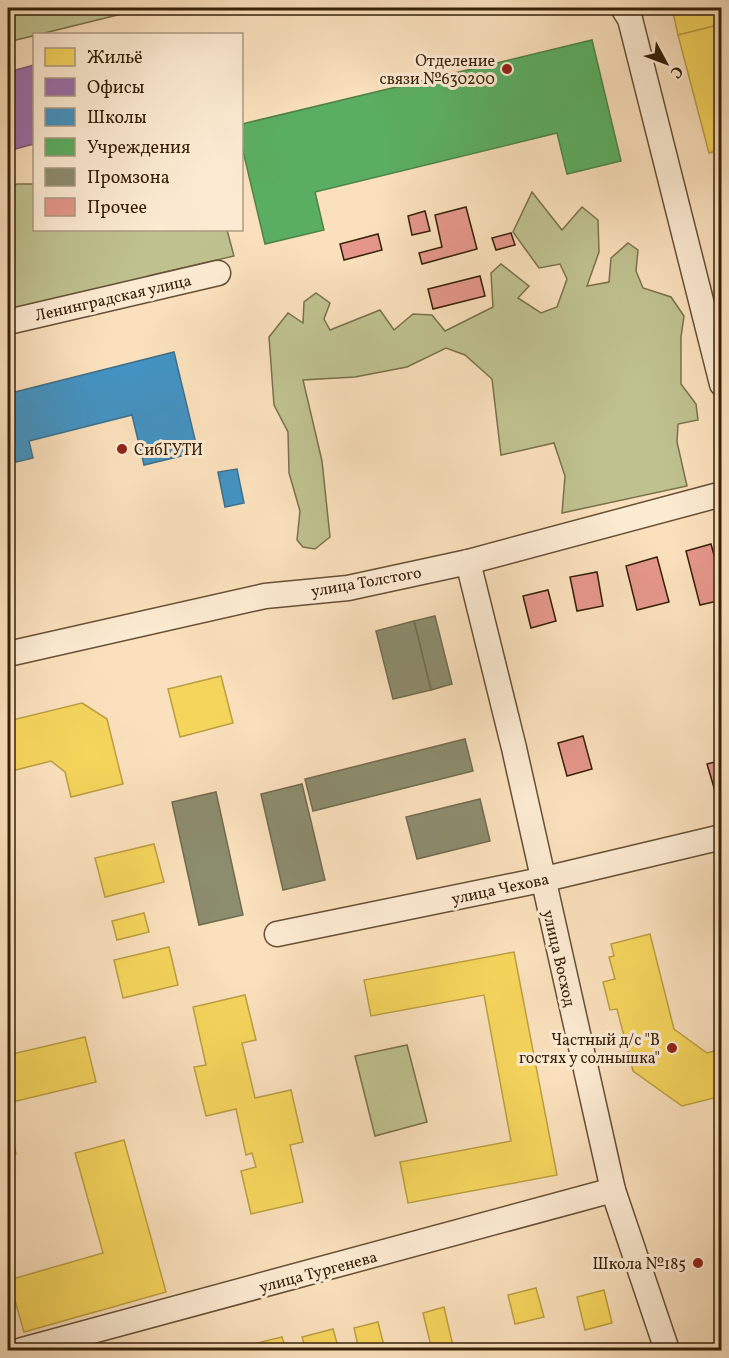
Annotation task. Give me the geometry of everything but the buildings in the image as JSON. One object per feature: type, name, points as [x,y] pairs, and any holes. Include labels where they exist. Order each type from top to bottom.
[{"type":"street","points":[[623,8],[630,19],[722,384]]},
{"type":"street","name":"Ленинградская улица","points":[[8,322],[218,273]]},
{"type":"street","name":"улица Толстого","points":[[8,654],[265,596],[348,588],[468,562],[722,494]]},
{"type":"street","name":"улица Восход","points":[[468,562],[514,748],[541,880],[613,1190],[667,1350]]},
{"type":"street","name":"улица Чехова","points":[[278,934],[541,880],[722,837]]},
{"type":"street","name":"улица Тургенева","points":[[22,1350],[613,1190]]},
{"type":"green space","points":[[8,8],[146,8],[45,33],[33,33],[33,36],[8,42]]},
{"type":"green space","points":[[17,184],[33,184],[33,231],[227,231],[234,256],[148,276],[132,286],[108,295],[88,291],[75,294],[61,304],[8,310],[8,188]]},
{"type":"green space","points":[[532,192],[562,230],[582,207],[598,220],[599,252],[587,286],[609,282],[611,258],[628,243],[638,250],[636,271],[643,288],[671,297],[684,316],[681,337],[681,384],[696,404],[698,420],[678,424],[677,442],[687,486],[562,513],[565,476],[554,443],[501,455],[492,379],[465,355],[446,348],[407,367],[355,377],[303,380],[322,461],[330,537],[315,549],[303,547],[297,540],[300,511],[289,473],[288,432],[274,405],[269,337],[288,313],[303,323],[304,302],[316,293],[330,303],[324,319],[330,330],[380,310],[394,330],[413,314],[432,315],[445,331],[493,307],[491,273],[501,264],[529,286],[518,298],[541,313],[557,307],[567,279],[560,264],[539,268],[513,232]]},
{"type":"green space","points":[[407,1045],[427,1122],[375,1136],[355,1056]]},
{"type":"place","name":"Отделение связи №630200","points":[[507,69]]},
{"type":"place","name":"СибГУТИ","points":[[122,449]]},
{"type":"place","name":"Частный д/c \"В гостях у солнышка\"","points":[[672,1048]]},
{"type":"place","name":"Школа №185","points":[[698,1263]]}]
